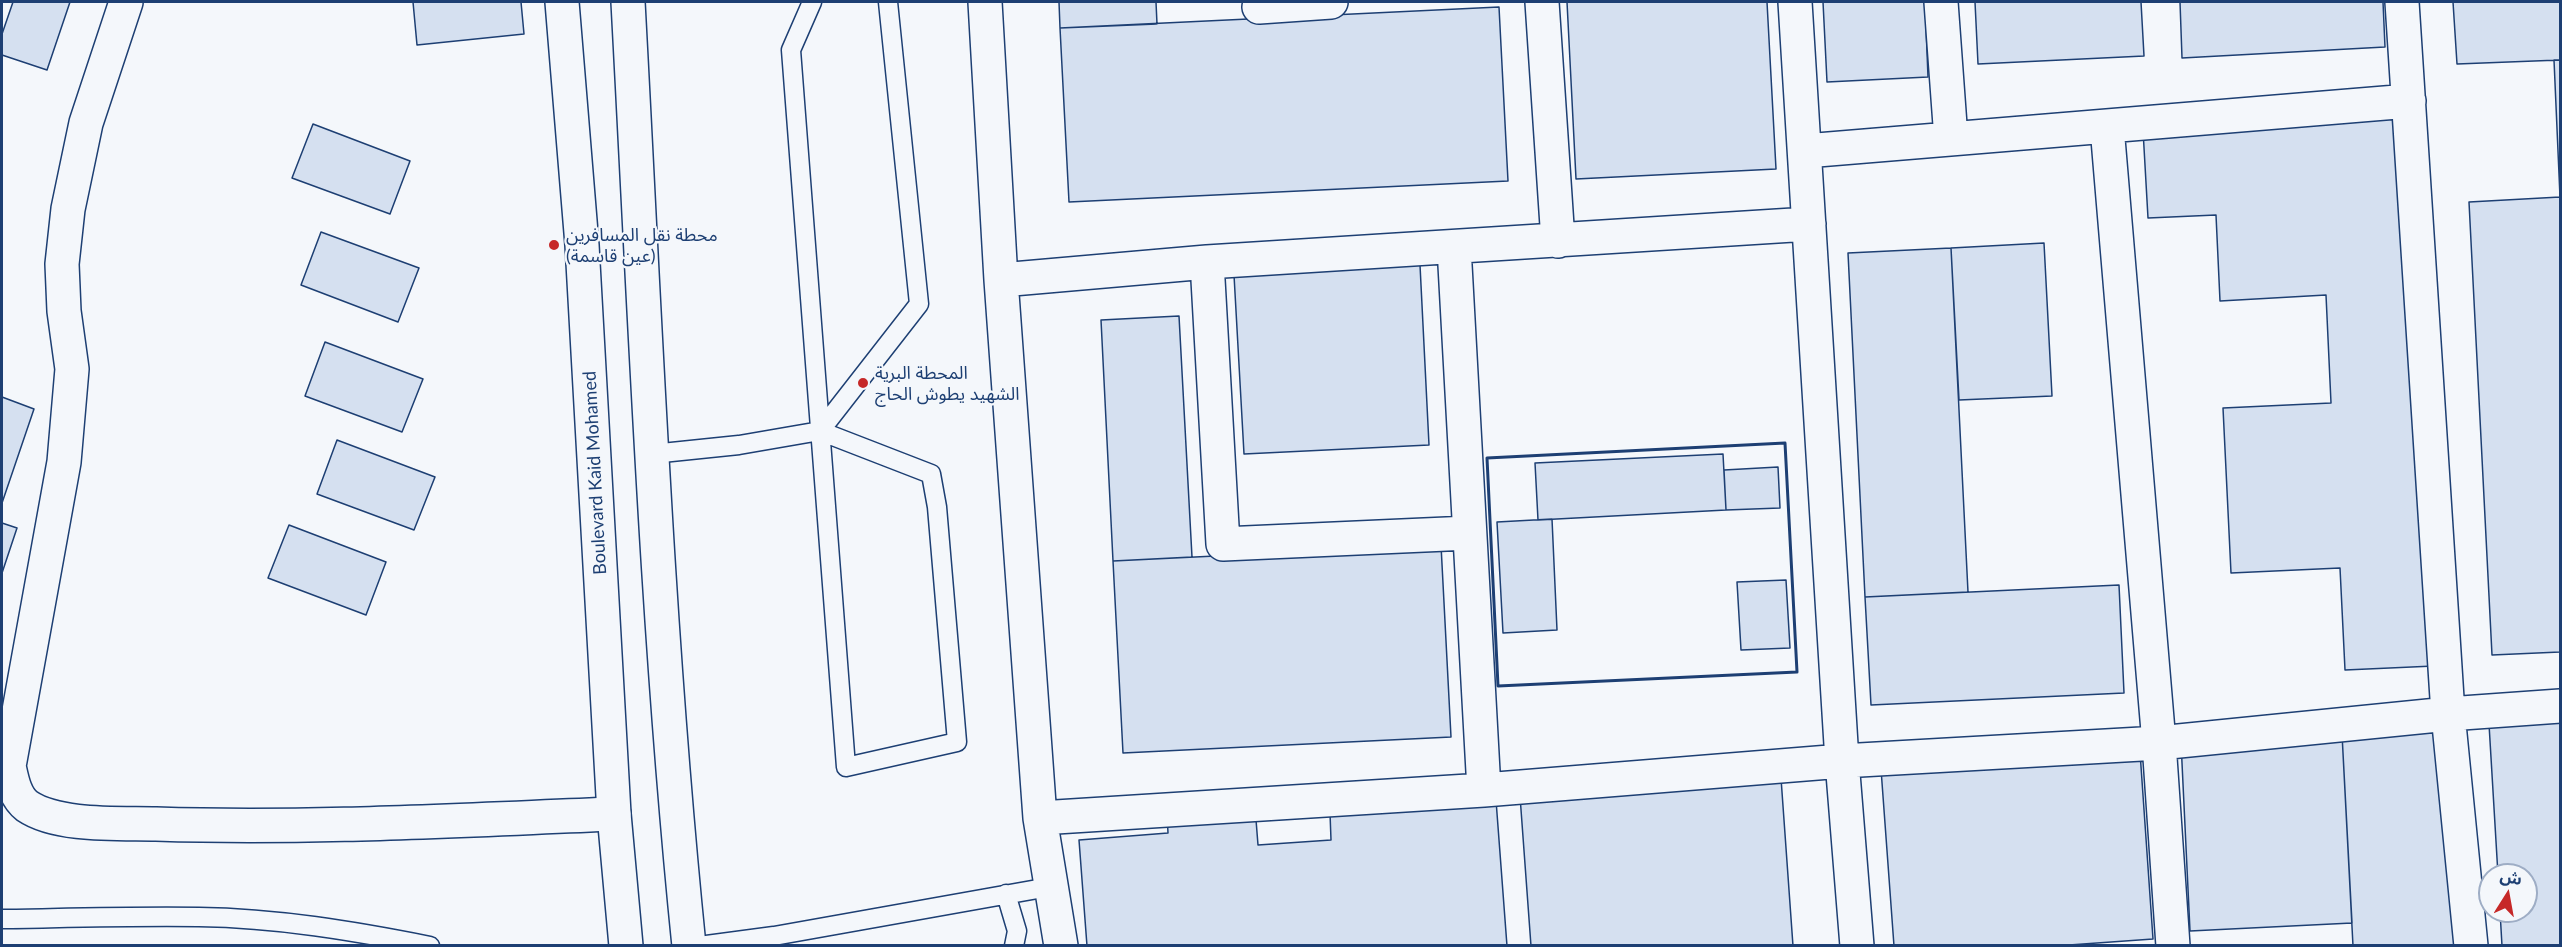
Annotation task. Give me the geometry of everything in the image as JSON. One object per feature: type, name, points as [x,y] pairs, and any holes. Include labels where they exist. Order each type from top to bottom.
[{"type":"street","points":[[126,2],[86,123],[68,209],[62,264],[72,369],[64,462],[9,766],[14,788],[27,806],[51,815],[87,822],[260,827],[614,814]]},
{"type":"street","name":"Boulevard Kaid Mohamed","points":[[562,2],[582,245],[614,814],[626,945]]},
{"type":"street","points":[[628,2],[652,454],[674,793],[689,945]]},
{"type":"street","points":[[986,2],[1001,280],[1040,818],[1049,887],[1061,945]]},
{"type":"street","points":[[1259,7],[1331,2]]},
{"type":"street","points":[[1542,2],[1558,241]]},
{"type":"street","points":[[1795,2],[1842,761],[1857,945]]},
{"type":"street","points":[[1941,2],[1951,139]]},
{"type":"street","points":[[2402,2],[2448,714],[2471,945]]},
{"type":"street","points":[[1805,151],[2409,102]]},
{"type":"street","points":[[2107,127],[2159,743],[2172,945]]},
{"type":"street","points":[[1001,280],[1207,262],[1809,224]]},
{"type":"street","points":[[1454,248],[1484,790]]},
{"type":"street","points":[[1207,262],[1223,544],[1469,533]]},
{"type":"street","points":[[1040,818],[1484,790],[1842,761],[2159,743],[2448,714],[2560,706]]},
{"type":"lane","points":[[652,454],[739,445],[820,430],[931,474],[937,507],[957,742],[846,767],[820,430],[791,50],[812,2]]},
{"type":"lane","points":[[820,430],[919,304],[888,2]]},
{"type":"lane","points":[[699,945],[774,936],[1049,887]]},
{"type":"lane","points":[[1006,894],[1017,931],[1014,945]]},
{"type":"lane","points":[[2,919],[200,917],[281,922],[362,932],[430,945]]},
{"type":"building","points":[[13,2],[70,2],[47,70],[2,55],[2,34]]},
{"type":"building","points":[[413,2],[521,2],[524,34],[417,45]]},
{"type":"building","points":[[1059,2],[1156,2],[1157,24],[1060,28]]},
{"type":"building","points":[[1567,2],[1767,2],[1776,169],[1576,179]]},
{"type":"building","points":[[1823,2],[1925,2],[1928,77],[1827,82]]},
{"type":"building","points":[[1975,2],[2141,2],[2144,56],[1978,64]]},
{"type":"building","points":[[2180,2],[2383,2],[2385,47],[2182,58]]},
{"type":"building","points":[[2453,2],[2560,2],[2560,60],[2457,64]]},
{"type":"building","points":[[1499,7],[1508,181],[1069,202],[1060,28]]},
{"type":"building","points":[[2554,60],[2560,60],[2560,197]]},
{"type":"building","points":[[2407,117],[2434,666],[2345,670],[2340,568],[2231,573],[2223,408],[2331,403],[2326,295],[2220,301],[2216,215],[2148,218],[2143,130]]},
{"type":"building","points":[[313,124],[410,161],[390,214],[292,178]]},
{"type":"building","points":[[2560,197],[2560,652],[2492,655],[2469,202]]},
{"type":"building","points":[[321,232],[419,268],[398,322],[301,285]]},
{"type":"building","points":[[2044,243],[2052,396],[1959,400],[1951,248]]},
{"type":"building","points":[[1951,248],[1968,592],[1865,597],[1848,253]]},
{"type":"building","points":[[1420,265],[1429,445],[1244,454],[1234,275]]},
{"type":"building","points":[[1179,316],[1192,557],[1113,561],[1101,320]]},
{"type":"building","points":[[325,342],[423,379],[402,432],[305,396]]},
{"type":"building","points":[[2,397],[34,409],[2,503]]},
{"type":"building","points":[[337,440],[435,477],[414,530],[317,494]]},
{"type":"building","points":[[1723,454],[1726,510],[1538,520],[1535,463]]},
{"type":"building","points":[[1778,467],[1780,508],[1726,510],[1724,470]]},
{"type":"building","points":[[1552,519],[1557,630],[1503,633],[1497,522]]},
{"type":"building","points":[[2,523],[17,528],[2,573]]},
{"type":"building","points":[[289,525],[386,562],[366,615],[268,578]]},
{"type":"building","points":[[1441,545],[1451,737],[1123,753],[1113,561]]},
{"type":"building","points":[[1786,580],[1790,648],[1741,650],[1737,582]]},
{"type":"building","points":[[2119,585],[2124,693],[1871,705],[1865,597]]},
{"type":"building","points":[[2560,720],[2560,946],[2502,946],[2501,923],[2538,923],[2538,863],[2497,863],[2489,724]]},
{"type":"building","points":[[2445,729],[2456,946],[2353,946],[2342,734]]},
{"type":"building","points":[[2342,734],[2352,923],[2190,931],[2181,742]]},
{"type":"building","points":[[2140,752],[2153,939],[2055,946],[1894,946],[1881,769]]},
{"type":"building","points":[[1781,778],[1793,946],[1531,946],[1520,796]]},
{"type":"building","points":[[1496,800],[1507,946],[1087,946],[1079,840],[1168,833],[1167,814],[1255,807],[1258,845],[1331,840],[1330,813]]},
{"type":"wall","points":[[1785,443],[1797,672],[1498,686],[1487,458],[1785,443]]},
{"type":"place","name":"محطة نقل المسافرين (عين قاسمة)","points":[[554,245]]},
{"type":"place","name":"المحطة البرية الشهيد يطوش الحاج","points":[[863,383]]}]
